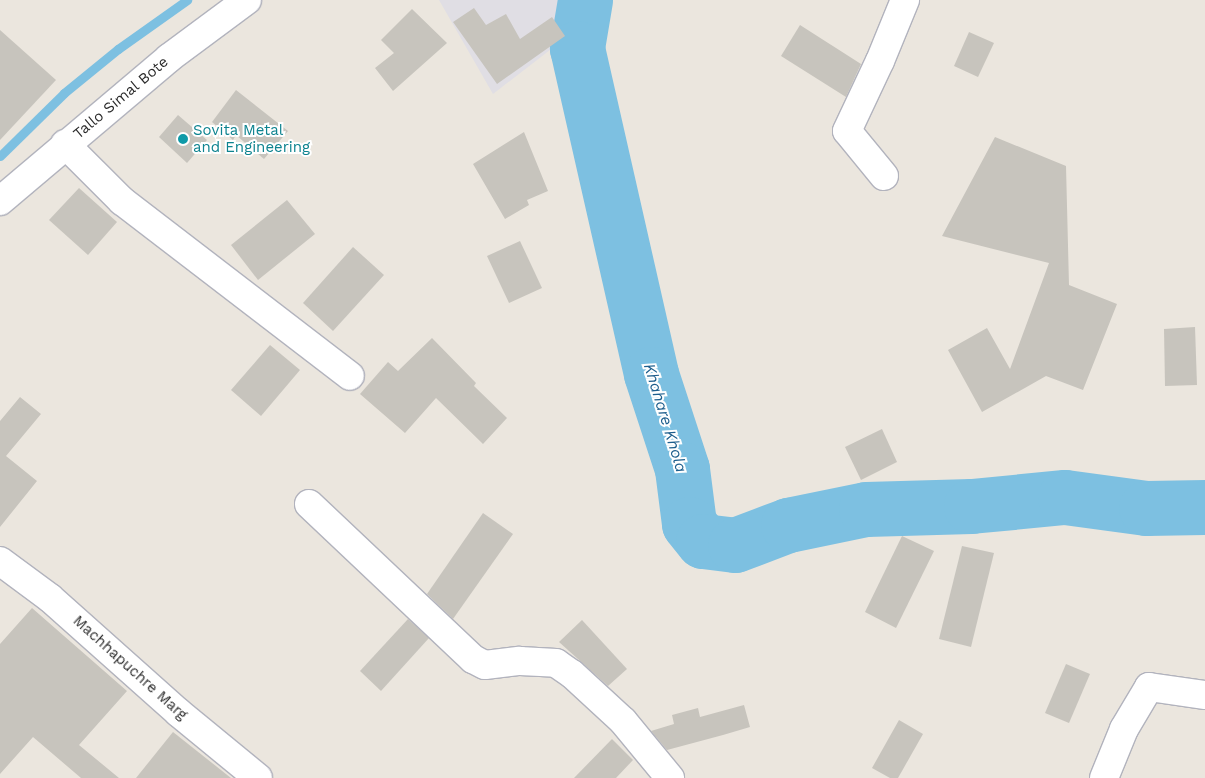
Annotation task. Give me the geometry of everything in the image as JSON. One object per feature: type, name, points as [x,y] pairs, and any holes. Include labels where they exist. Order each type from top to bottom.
[{"type":"street","name":"Tallo Simal Bote","points":[[0,202],[65,144],[169,58],[247,0]]},
{"type":"street","points":[[884,176],[847,131],[880,61],[905,0]]},
{"type":"street","points":[[65,144],[122,201],[350,376]]},
{"type":"street","points":[[310,504],[473,659],[485,665],[520,662],[556,664],[572,674],[622,721],[670,778]]},
{"type":"street","name":"Machhapuchre Marg","points":[[0,561],[50,598],[179,713],[258,778]]},
{"type":"street","points":[[1104,778],[1124,729],[1149,687],[1205,696]]},
{"type":"shaded area","points":[[439,0],[574,0],[568,36],[493,94]]},
{"type":"building","points":[[474,8],[486,25],[506,14],[520,39],[552,17],[565,36],[497,84],[453,22]]},
{"type":"building","points":[[412,9],[447,43],[393,91],[375,68],[394,53],[381,40]]},
{"type":"building","points":[[800,25],[861,64],[846,97],[781,56]]},
{"type":"building","points":[[0,30],[56,80],[0,140]]},
{"type":"building","points":[[969,32],[994,43],[978,77],[954,66]]},
{"type":"building","points":[[236,90],[288,131],[264,159],[236,135],[233,140],[212,122]]},
{"type":"building","name":"Sovita Metal and Engineering","points":[[178,115],[207,140],[187,163],[159,137]]},
{"type":"building","points":[[524,132],[548,191],[527,200],[529,205],[505,219],[473,164]]},
{"type":"building","points":[[995,137],[1066,166],[1069,285],[1117,304],[1083,390],[1046,376],[982,412],[948,350],[987,328],[1010,369],[1049,263],[942,236]]},
{"type":"building","points":[[79,188],[117,222],[88,255],[49,220]]},
{"type":"building","points":[[287,200],[315,234],[258,280],[231,245]]},
{"type":"building","points":[[520,241],[542,288],[509,303],[487,256]]},
{"type":"building","points":[[353,247],[384,275],[333,331],[303,303]]},
{"type":"building","points":[[1195,327],[1197,385],[1165,386],[1164,329]]},
{"type":"building","points":[[432,338],[476,383],[474,386],[507,418],[483,444],[436,398],[405,433],[360,394],[388,362],[398,371]]},
{"type":"building","points":[[270,345],[300,370],[261,416],[231,390]]},
{"type":"building","points":[[20,397],[41,414],[6,456],[37,481],[0,527],[0,421]]},
{"type":"building","points":[[882,429],[897,462],[861,480],[845,447]]},
{"type":"building","points":[[483,513],[513,534],[453,619],[427,594]]},
{"type":"building","points":[[902,536],[934,551],[896,628],[865,612]]},
{"type":"building","points":[[962,546],[994,553],[971,647],[939,639]]},
{"type":"building","points":[[32,608],[127,691],[79,745],[119,778],[81,778],[33,737],[0,774],[0,644]]},
{"type":"building","points":[[408,619],[429,638],[381,691],[360,671]]},
{"type":"building","points":[[582,620],[627,669],[608,686],[559,642]]},
{"type":"building","points":[[1066,664],[1090,674],[1069,723],[1045,713]]},
{"type":"building","points":[[744,705],[750,727],[723,735],[667,750],[651,731],[674,724],[672,715],[698,708],[700,717]]},
{"type":"building","points":[[899,720],[923,734],[898,778],[890,778],[872,768]]},
{"type":"building","points":[[173,732],[231,778],[136,778]]},
{"type":"building","points":[[612,739],[633,760],[616,778],[574,778]]},
{"type":"waterway","points":[[0,156],[64,93],[118,49],[187,0]]},
{"type":"waterway","name":"Khahare Khola","points":[[585,0],[577,48],[651,374],[682,469],[689,524],[703,541],[735,545],[788,525],[866,509],[971,506],[1065,497],[1146,508],[1205,507]]},
{"type":"place","name":"Sovita Metal and Engineering","points":[[183,139]]}]
